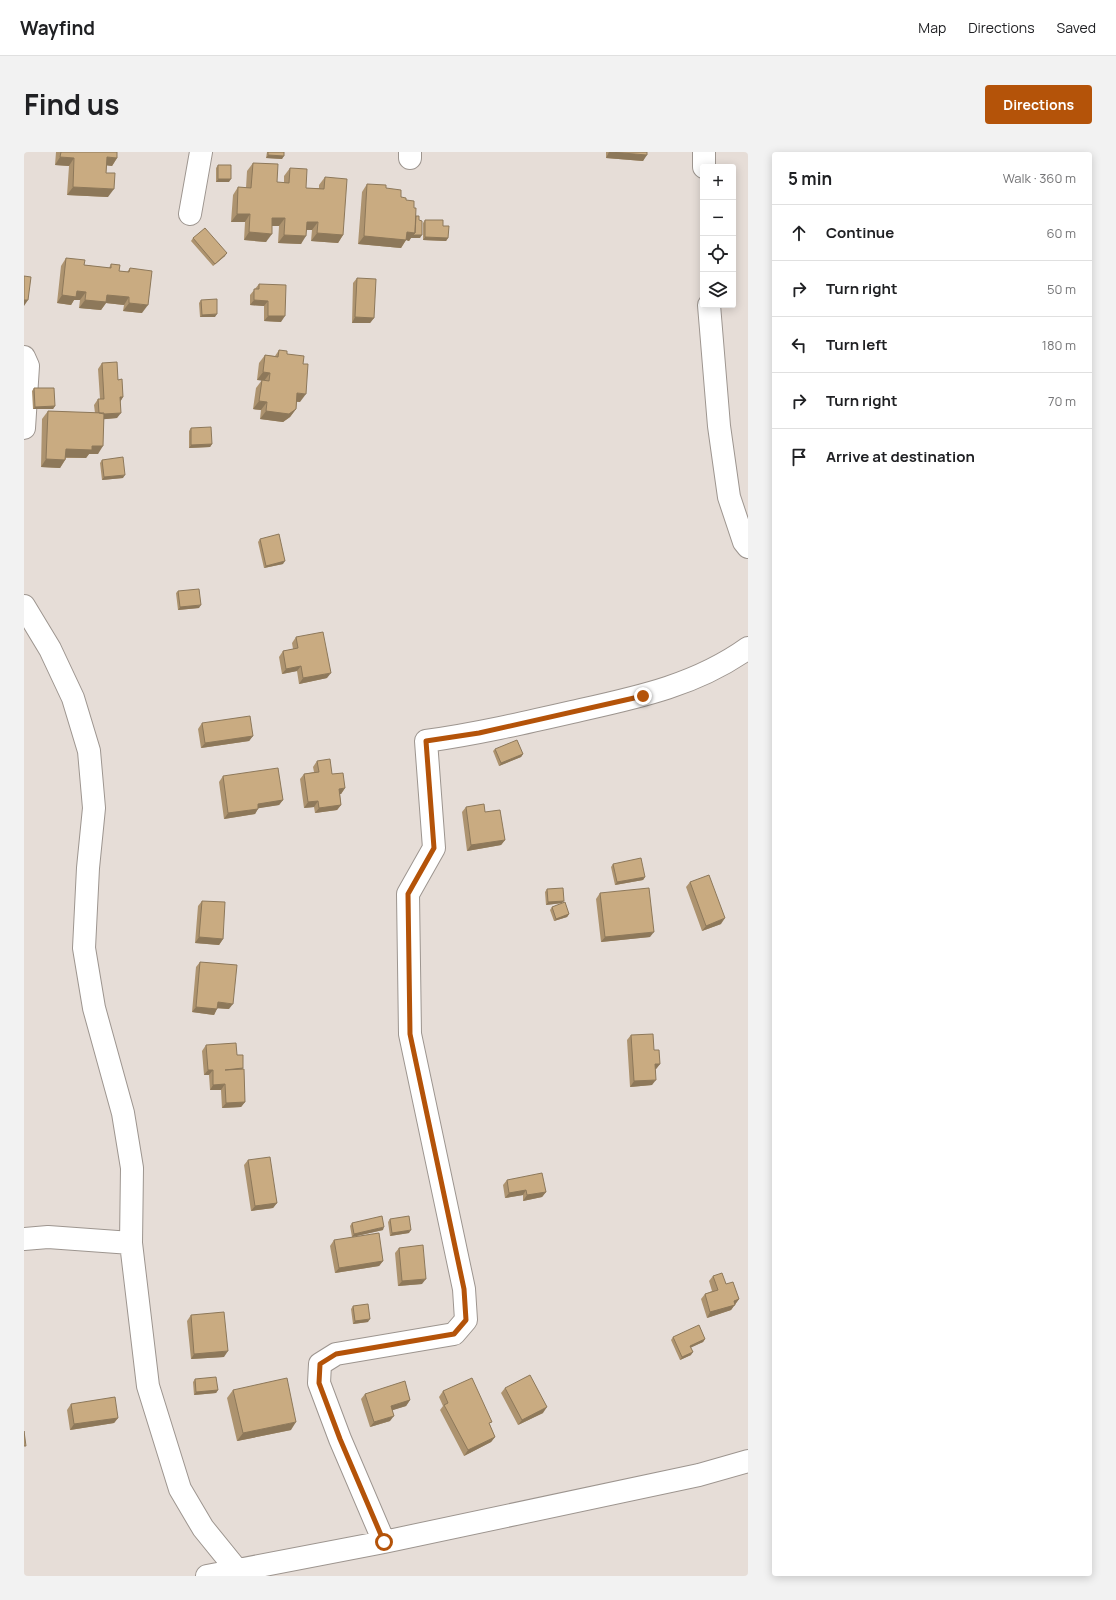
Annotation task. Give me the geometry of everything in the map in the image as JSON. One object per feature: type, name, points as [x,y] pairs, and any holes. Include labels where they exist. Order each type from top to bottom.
[{"type":"street","points":[[190,214],[201,152]]},
{"type":"street","points":[[704,152],[704,164]]},
{"type":"street","points":[[709,308],[719,426],[729,498],[744,542],[748,547]]},
{"type":"street","points":[[24,357],[28,366],[24,428]]},
{"type":"street","points":[[24,606],[50,649],[73,698],[89,751],[94,808],[88,868],[84,948],[94,1008],[124,1113],[132,1168],[131,1243],[148,1386],[180,1489],[199,1521],[248,1571]]},
{"type":"street","points":[[384,1542],[340,1439],[319,1383],[320,1364],[336,1354],[454,1334],[466,1320],[462,1281],[410,1034],[408,894],[434,848],[426,741],[479,733],[643,696],[688,682],[736,657],[748,648]]},
{"type":"street","points":[[24,1239],[48,1237],[131,1243]]},
{"type":"street","points":[[207,1576],[248,1571],[698,1475],[748,1461]]},
{"type":"building","points":[[61,152],[117,152],[117,158],[107,157],[106,173],[115,173],[114,189],[73,187],[74,158],[60,157]]},
{"type":"building","points":[[268,152],[284,152],[284,156],[268,155]]},
{"type":"building","points":[[610,152],[647,152],[647,155]]},
{"type":"building","points":[[253,163],[278,164],[277,182],[289,183],[290,168],[307,169],[306,188],[324,189],[325,177],[347,179],[343,235],[317,233],[318,222],[307,222],[306,236],[284,235],[285,218],[272,218],[272,234],[249,232],[250,214],[237,214],[238,187],[251,188]]},
{"type":"building","points":[[218,165],[231,165],[231,179],[218,179]]},
{"type":"building","points":[[367,184],[386,185],[386,188],[401,190],[401,197],[406,198],[406,200],[414,201],[414,208],[416,208],[415,233],[407,232],[406,240],[364,236]]},
{"type":"building","points":[[416,216],[419,216],[419,220],[422,221],[422,235],[413,235],[415,233]]},
{"type":"building","points":[[425,220],[443,220],[443,226],[449,226],[448,238],[425,237]]},
{"type":"building","points":[[205,228],[227,253],[215,264],[193,238]]},
{"type":"building","points":[[66,258],[85,260],[84,265],[111,268],[111,264],[120,265],[119,271],[129,272],[130,268],[152,271],[148,305],[129,303],[129,297],[107,295],[106,302],[85,300],[86,292],[77,291],[76,297],[62,295]]},
{"type":"building","points":[[24,276],[31,277],[28,300],[24,300]]},
{"type":"building","points":[[357,278],[376,279],[374,318],[355,317]]},
{"type":"building","points":[[259,284],[286,285],[285,316],[268,316],[268,301],[254,300],[254,289],[259,289]]},
{"type":"building","points":[[217,299],[217,314],[202,315],[201,300]]},
{"type":"building","points":[[279,350],[287,351],[287,354],[304,356],[303,364],[308,364],[306,394],[297,393],[296,409],[289,414],[266,411],[267,402],[259,401],[262,380],[269,381],[270,373],[263,372],[265,355],[278,357]]},
{"type":"building","points":[[117,362],[118,380],[122,379],[123,397],[120,397],[121,413],[99,413],[98,399],[104,399],[102,363]]},
{"type":"building","points":[[34,388],[54,388],[55,406],[35,407]]},
{"type":"building","points":[[48,411],[104,413],[103,446],[92,446],[92,450],[66,449],[65,460],[46,459]]},
{"type":"building","points":[[211,427],[212,444],[191,445],[191,428]]},
{"type":"building","points":[[123,457],[125,475],[104,477],[102,460]]},
{"type":"building","points":[[279,534],[285,561],[266,566],[260,539]]},
{"type":"building","points":[[199,589],[201,605],[180,607],[178,591]]},
{"type":"building","points":[[323,632],[331,673],[303,678],[301,666],[286,669],[283,651],[298,648],[296,637]]},
{"type":"building","points":[[250,716],[253,736],[205,743],[202,723]]},
{"type":"building","points":[[517,740],[523,754],[501,763],[495,749]]},
{"type":"building","points":[[330,759],[332,774],[343,773],[345,788],[339,789],[341,805],[319,808],[318,801],[308,802],[304,774],[319,772],[317,761]]},
{"type":"building","points":[[278,768],[283,800],[258,804],[258,809],[228,813],[223,776]]},
{"type":"building","points":[[484,804],[485,812],[500,810],[505,840],[471,845],[466,807]]},
{"type":"building","points":[[641,858],[645,877],[617,882],[613,864]]},
{"type":"building","points":[[709,875],[725,918],[706,926],[690,882]]},
{"type":"building","points":[[563,888],[564,901],[548,902],[547,889]]},
{"type":"building","points":[[649,888],[654,932],[605,937],[600,893]]},
{"type":"building","points":[[202,901],[225,902],[223,939],[199,937]]},
{"type":"building","points":[[565,902],[569,914],[556,919],[552,907]]},
{"type":"building","points":[[200,962],[237,965],[233,1004],[218,1002],[217,1009],[196,1007]]},
{"type":"building","points":[[653,1034],[654,1050],[659,1050],[660,1064],[655,1064],[656,1080],[634,1081],[631,1035]]},
{"type":"building","points":[[236,1043],[237,1055],[243,1055],[243,1068],[225,1070],[244,1069],[245,1102],[226,1103],[225,1084],[213,1085],[213,1070],[208,1070],[206,1045]]},
{"type":"building","points":[[270,1157],[277,1203],[255,1206],[248,1160]]},
{"type":"building","points":[[542,1173],[546,1192],[527,1195],[526,1190],[509,1193],[507,1180]]},
{"type":"building","points":[[382,1216],[384,1227],[354,1234],[352,1223]]},
{"type":"building","points":[[409,1216],[411,1230],[392,1233],[390,1219]]},
{"type":"building","points":[[379,1233],[383,1261],[339,1268],[334,1240]]},
{"type":"building","points":[[423,1245],[426,1279],[402,1281],[399,1248]]},
{"type":"building","points":[[722,1273],[726,1284],[733,1282],[739,1299],[734,1301],[735,1305],[710,1312],[705,1294],[718,1290],[713,1276]]},
{"type":"building","points":[[368,1304],[370,1319],[355,1321],[353,1306]]},
{"type":"building","points":[[224,1312],[228,1351],[194,1354],[191,1315]]},
{"type":"building","points":[[699,1325],[705,1339],[690,1346],[693,1352],[682,1357],[673,1337]]},
{"type":"building","points":[[530,1375],[547,1407],[522,1420],[505,1388]]},
{"type":"building","points":[[216,1377],[218,1390],[196,1392],[195,1379]]},
{"type":"building","points":[[287,1378],[296,1422],[243,1433],[233,1390]]},
{"type":"building","points":[[472,1378],[492,1422],[489,1423],[495,1437],[468,1450],[444,1405],[448,1403],[443,1391]]},
{"type":"building","points":[[405,1381],[410,1400],[391,1406],[394,1416],[374,1422],[365,1394]]},
{"type":"building","points":[[115,1397],[118,1418],[74,1424],[71,1404]]},
{"type":"building","points":[[24,1431],[26,1446],[24,1446]]},
{"type":"route","points":[[384,1542],[340,1439],[319,1383],[320,1364],[336,1354],[454,1334],[466,1320],[464,1289],[410,1034],[408,894],[434,848],[426,741],[479,733],[643,696]]}]
